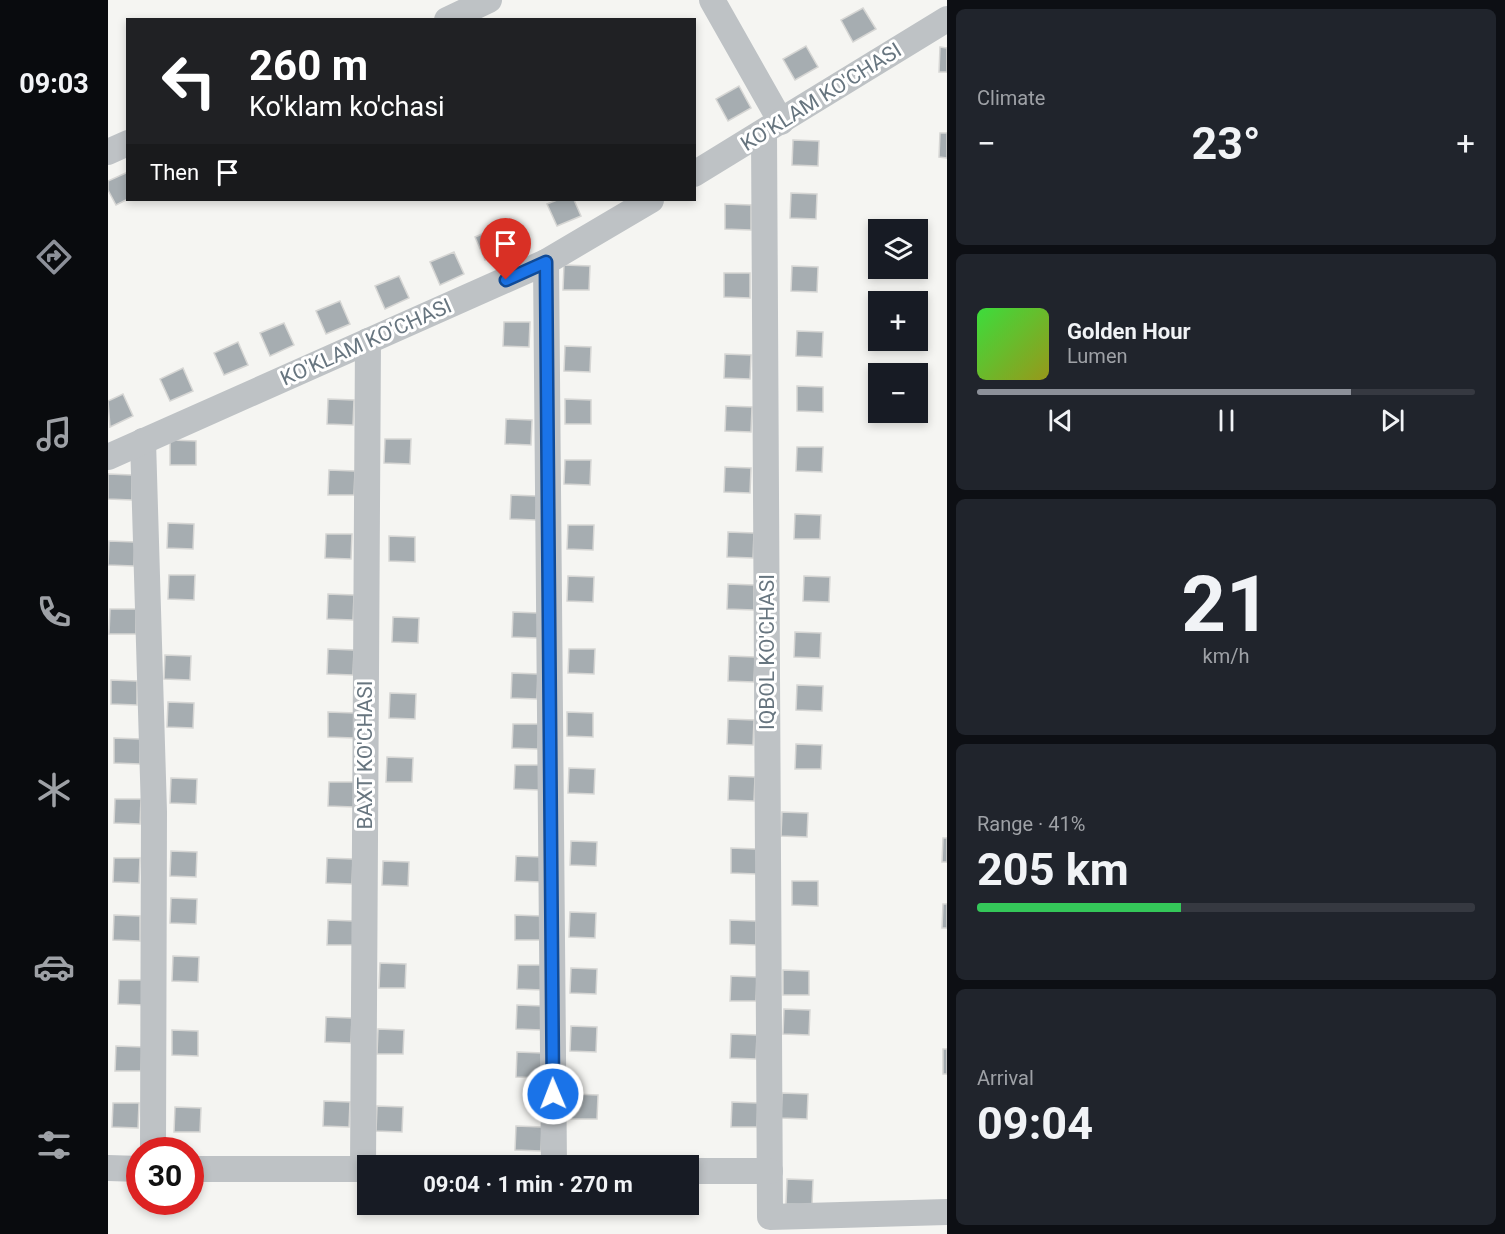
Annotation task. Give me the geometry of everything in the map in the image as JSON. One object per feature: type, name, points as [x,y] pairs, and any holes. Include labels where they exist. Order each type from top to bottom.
[{"type":"street","points":[[451,18],[489,0]]},
{"type":"street","points":[[712,0],[772,127]]},
{"type":"street","name":"KO'KLAM KO'CHASI","points":[[696,173],[947,19]]},
{"type":"street","name":"IQBOL KO'CHASI","points":[[772,127],[770,1217],[947,1212]]},
{"type":"street","points":[[108,152],[126,144]]},
{"type":"street","name":"KO'KLAM KO'CHASI","points":[[108,457],[546,262],[649,201]]},
{"type":"street","points":[[546,262],[554,1155]]},
{"type":"street","name":"BAXT KO'CHASI","points":[[365,1155],[368,341]]},
{"type":"street","points":[[143,441],[154,813],[153,1137]]},
{"type":"street","points":[[108,1168],[126,1168]]},
{"type":"street","points":[[204,1169],[357,1169]]},
{"type":"street","points":[[699,1171],[770,1171]]},
{"type":"building","points":[[863,8],[876,29],[853,42],[841,20]]},
{"type":"building","points":[[806,46],[818,67],[795,80],[783,59]]},
{"type":"building","points":[[940,47],[947,48],[947,72],[939,72]]},
{"type":"building","points":[[739,86],[751,108],[728,121],[716,99]]},
{"type":"building","points":[[940,133],[947,133],[947,158],[939,157]]},
{"type":"building","points":[[793,140],[819,141],[818,166],[792,165]]},
{"type":"building","points":[[126,173],[126,200],[116,205],[108,190],[108,181]]},
{"type":"building","points":[[791,193],[817,194],[816,219],[790,218]]},
{"type":"building","points":[[554,201],[574,201],[581,216],[557,226],[547,204]]},
{"type":"building","points":[[725,204],[751,205],[751,230],[725,229]]},
{"type":"building","points":[[499,227],[509,250],[485,260],[475,237]]},
{"type":"building","points":[[454,252],[464,274],[440,285],[430,262]]},
{"type":"building","points":[[564,265],[590,266],[589,290],[563,290]]},
{"type":"building","points":[[792,266],[818,267],[817,292],[791,291]]},
{"type":"building","points":[[724,273],[750,273],[750,298],[724,297]]},
{"type":"building","points":[[399,276],[409,298],[385,309],[375,286]]},
{"type":"building","points":[[340,301],[350,324],[326,334],[316,311]]},
{"type":"building","points":[[504,322],[530,322],[529,347],[503,346]]},
{"type":"building","points":[[284,323],[294,345],[270,356],[260,333]]},
{"type":"building","points":[[797,331],[823,332],[822,357],[796,356]]},
{"type":"building","points":[[238,342],[248,365],[224,375],[214,353]]},
{"type":"building","points":[[565,346],[591,347],[590,372],[564,371]]},
{"type":"building","points":[[725,354],[751,355],[750,379],[724,378]]},
{"type":"building","points":[[183,368],[193,391],[170,401],[160,379]]},
{"type":"building","points":[[797,386],[823,387],[823,412],[797,411]]},
{"type":"building","points":[[123,394],[133,416],[110,427],[108,401]]},
{"type":"building","points":[[328,399],[354,400],[353,425],[327,424]]},
{"type":"building","points":[[565,399],[591,400],[591,424],[565,424]]},
{"type":"building","points":[[726,406],[752,407],[751,432],[725,431]]},
{"type":"building","points":[[506,419],[532,420],[531,445],[505,444]]},
{"type":"building","points":[[385,439],[411,439],[410,464],[384,463]]},
{"type":"building","points":[[170,440],[196,441],[196,465],[170,465]]},
{"type":"building","points":[[797,447],[823,447],[822,472],[796,471]]},
{"type":"building","points":[[565,460],[591,460],[590,485],[564,484]]},
{"type":"building","points":[[725,467],[751,468],[750,493],[724,492]]},
{"type":"building","points":[[329,470],[355,471],[354,495],[328,495]]},
{"type":"building","points":[[108,474],[132,475],[132,500],[108,499]]},
{"type":"building","points":[[511,495],[537,496],[536,520],[510,519]]},
{"type":"building","points":[[795,514],[821,515],[820,539],[794,539]]},
{"type":"building","points":[[168,523],[194,524],[193,549],[167,548]]},
{"type":"building","points":[[568,525],[594,525],[593,550],[567,549]]},
{"type":"building","points":[[728,532],[754,533],[753,558],[727,557]]},
{"type":"building","points":[[326,534],[352,534],[351,559],[325,558]]},
{"type":"building","points":[[389,536],[415,537],[415,562],[389,561]]},
{"type":"building","points":[[109,541],[135,542],[134,566],[108,565]]},
{"type":"building","points":[[169,575],[195,575],[194,600],[168,599]]},
{"type":"building","points":[[568,576],[594,577],[593,602],[567,601]]},
{"type":"building","points":[[804,576],[830,577],[829,602],[803,601]]},
{"type":"building","points":[[728,584],[754,585],[754,610],[727,609]]},
{"type":"building","points":[[328,594],[354,595],[353,620],[327,619]]},
{"type":"building","points":[[110,609],[136,609],[136,634],[109,634]]},
{"type":"building","points":[[513,612],[539,613],[538,638],[512,637]]},
{"type":"building","points":[[393,617],[419,618],[418,643],[392,642]]},
{"type":"building","points":[[795,632],[821,633],[820,658],[794,657]]},
{"type":"building","points":[[328,649],[354,650],[353,675],[327,674]]},
{"type":"building","points":[[569,649],[595,649],[594,674],[568,673]]},
{"type":"building","points":[[165,655],[191,656],[190,680],[164,679]]},
{"type":"building","points":[[729,656],[755,657],[754,682],[728,681]]},
{"type":"building","points":[[512,673],[538,674],[537,699],[511,698]]},
{"type":"building","points":[[111,680],[137,681],[137,705],[111,704]]},
{"type":"building","points":[[797,685],[823,686],[822,711],[796,710]]},
{"type":"building","points":[[390,693],[416,694],[415,719],[389,718]]},
{"type":"building","points":[[168,702],[194,703],[193,728],[167,727]]},
{"type":"building","points":[[328,712],[355,713],[354,738],[328,737]]},
{"type":"building","points":[[567,712],[593,713],[593,737],[567,736]]},
{"type":"building","points":[[728,719],[754,720],[753,745],[727,744]]},
{"type":"building","points":[[513,724],[539,724],[538,749],[512,748]]},
{"type":"building","points":[[114,738],[140,739],[140,764],[114,763]]},
{"type":"building","points":[[796,744],[822,745],[821,769],[795,769]]},
{"type":"building","points":[[387,757],[413,758],[412,782],[386,782]]},
{"type":"building","points":[[515,765],[541,765],[540,790],[514,789]]},
{"type":"building","points":[[569,768],[595,769],[594,794],[568,793]]},
{"type":"building","points":[[729,776],[755,777],[754,801],[728,800]]},
{"type":"building","points":[[171,778],[197,779],[196,804],[170,803]]},
{"type":"building","points":[[329,782],[355,782],[354,807],[328,806]]},
{"type":"building","points":[[115,799],[141,799],[140,824],[114,823]]},
{"type":"building","points":[[782,812],[808,813],[807,837],[781,836]]},
{"type":"building","points":[[943,838],[947,838],[947,862],[942,862]]},
{"type":"building","points":[[571,841],[597,842],[596,866],[570,865]]},
{"type":"building","points":[[731,848],[757,849],[757,874],[731,873]]},
{"type":"building","points":[[171,851],[197,852],[196,877],[170,876]]},
{"type":"building","points":[[516,856],[542,857],[541,882],[515,881]]},
{"type":"building","points":[[114,858],[140,858],[139,883],[113,882]]},
{"type":"building","points":[[327,858],[353,859],[352,884],[326,883]]},
{"type":"building","points":[[383,861],[409,862],[408,886],[382,885]]},
{"type":"building","points":[[792,881],[818,881],[818,906],[792,905]]},
{"type":"building","points":[[171,898],[197,899],[196,924],[170,923]]},
{"type":"building","points":[[943,904],[947,904],[947,928],[942,928]]},
{"type":"building","points":[[570,912],[596,913],[595,938],[569,937]]},
{"type":"building","points":[[114,915],[140,916],[140,941],[113,940]]},
{"type":"building","points":[[515,915],[541,916],[541,940],[515,940]]},
{"type":"building","points":[[328,920],[354,921],[353,945],[327,945]]},
{"type":"building","points":[[730,920],[756,921],[756,945],[730,944]]},
{"type":"building","points":[[173,956],[199,957],[198,982],[172,981]]},
{"type":"building","points":[[380,963],[406,964],[405,988],[379,988]]},
{"type":"building","points":[[518,965],[544,965],[543,990],[517,989]]},
{"type":"building","points":[[571,968],[597,969],[596,994],[570,993]]},
{"type":"building","points":[[783,970],[809,971],[809,995],[783,995]]},
{"type":"building","points":[[731,976],[757,977],[756,1001],[730,1001]]},
{"type":"building","points":[[119,980],[145,980],[144,1005],[118,1004]]},
{"type":"building","points":[[517,1005],[543,1006],[542,1030],[516,1029]]},
{"type":"building","points":[[784,1009],[810,1010],[809,1035],[783,1034]]},
{"type":"building","points":[[326,1017],[352,1018],[351,1043],[325,1042]]},
{"type":"building","points":[[571,1026],[597,1027],[596,1052],[570,1051]]},
{"type":"building","points":[[378,1029],[404,1030],[403,1054],[377,1054]]},
{"type":"building","points":[[172,1030],[198,1031],[198,1056],[172,1055]]},
{"type":"building","points":[[731,1034],[757,1035],[756,1059],[730,1058]]},
{"type":"building","points":[[116,1046],[142,1047],[141,1071],[115,1071]]},
{"type":"building","points":[[943,1049],[947,1049],[947,1074],[943,1074]]},
{"type":"building","points":[[517,1052],[543,1053],[542,1078],[516,1077]]},
{"type":"building","points":[[782,1093],[808,1094],[807,1119],[781,1118]]},
{"type":"building","points":[[572,1094],[598,1095],[597,1119],[571,1119]]},
{"type":"building","points":[[324,1101],[350,1102],[349,1127],[323,1126]]},
{"type":"building","points":[[732,1102],[758,1103],[757,1127],[731,1127]]},
{"type":"building","points":[[113,1103],[139,1103],[138,1128],[112,1127]]},
{"type":"building","points":[[377,1106],[403,1107],[402,1132],[376,1131]]},
{"type":"building","points":[[175,1107],[201,1108],[200,1132],[174,1132]]},
{"type":"building","points":[[516,1126],[542,1127],[541,1151],[515,1150]]},
{"type":"building","points":[[787,1179],[813,1180],[812,1205],[786,1204]]},
{"type":"route","points":[[506,280],[546,262],[553,1094]]}]
